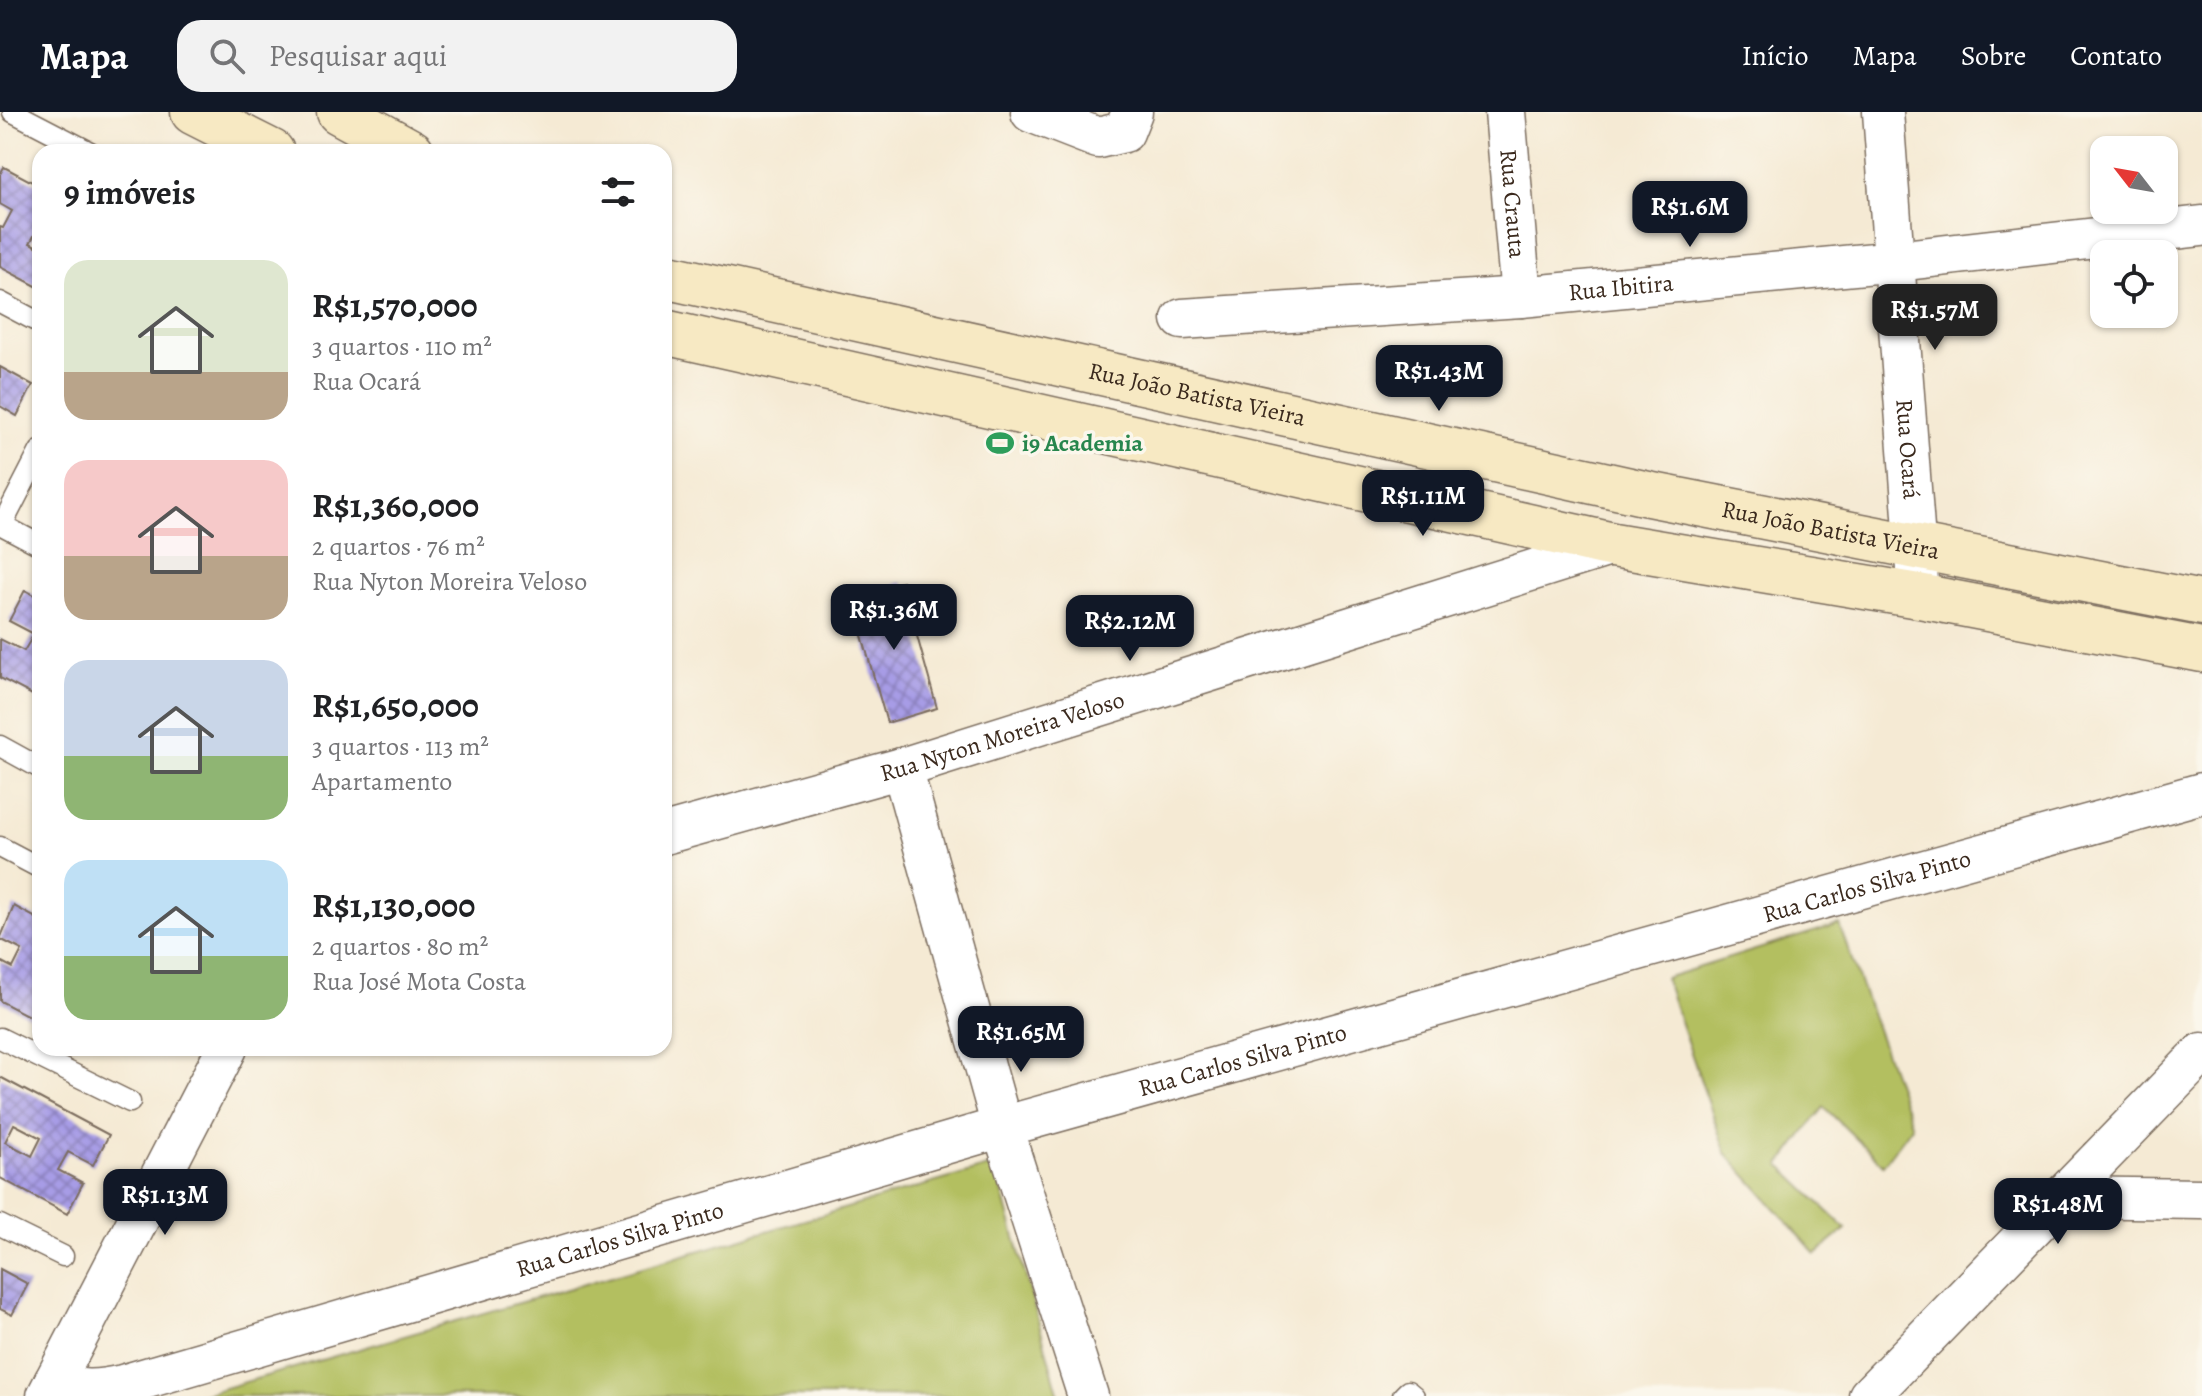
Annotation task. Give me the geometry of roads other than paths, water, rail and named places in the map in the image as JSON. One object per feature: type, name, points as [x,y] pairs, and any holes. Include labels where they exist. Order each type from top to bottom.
[{"type":"street","points":[[193,112],[256,144]]},
{"type":"street","points":[[339,112],[397,144]]},
{"type":"street","points":[[1031,112],[1098,138],[1128,122]]},
{"type":"street","name":"Rua Crauta","points":[[1505,112],[1521,297]]},
{"type":"street","name":"Rua Ocará","points":[[1883,112],[1919,596]]},
{"type":"street","name":"Rua Ibitira","points":[[1182,319],[1521,297],[1896,261],[2202,226]]},
{"type":"street","name":"Rua João Batista Vieira","points":[[672,278],[1648,494],[2202,603]]},
{"type":"street","name":"Rua João Batista Vieira","points":[[672,334],[1613,545],[1919,596],[2202,650]]},
{"type":"street","name":"Rua Nyton Moreira Veloso","points":[[672,832],[902,768],[1613,545]]},
{"type":"street","points":[[902,768],[1002,1127],[1088,1396]]},
{"type":"street","name":"Rua Carlos Silva Pinto","points":[[51,1389],[96,1391],[123,1385],[1002,1127],[2202,793]]},
{"type":"street","points":[[1869,1396],[2202,1053]]},
{"type":"street","points":[[51,1389],[223,1056]]},
{"type":"street","points":[[2061,1197],[2202,1199]]},
{"type":"lane","points":[[13,112],[75,144]]},
{"type":"lane","points":[[0,302],[32,319]]},
{"type":"lane","points":[[32,466],[1,524],[32,541]]},
{"type":"lane","points":[[0,746],[32,764]]},
{"type":"lane","points":[[0,847],[32,864]]},
{"type":"lane","points":[[0,1038],[32,1054]]},
{"type":"lane","points":[[37,1056],[130,1102]]},
{"type":"lane","points":[[0,1225],[63,1256]]},
{"type":"lane","points":[[1403,1396],[1408,1391],[1414,1396]]},
{"type":"place","name":"i9 Academia","points":[[1000,443]]}]
